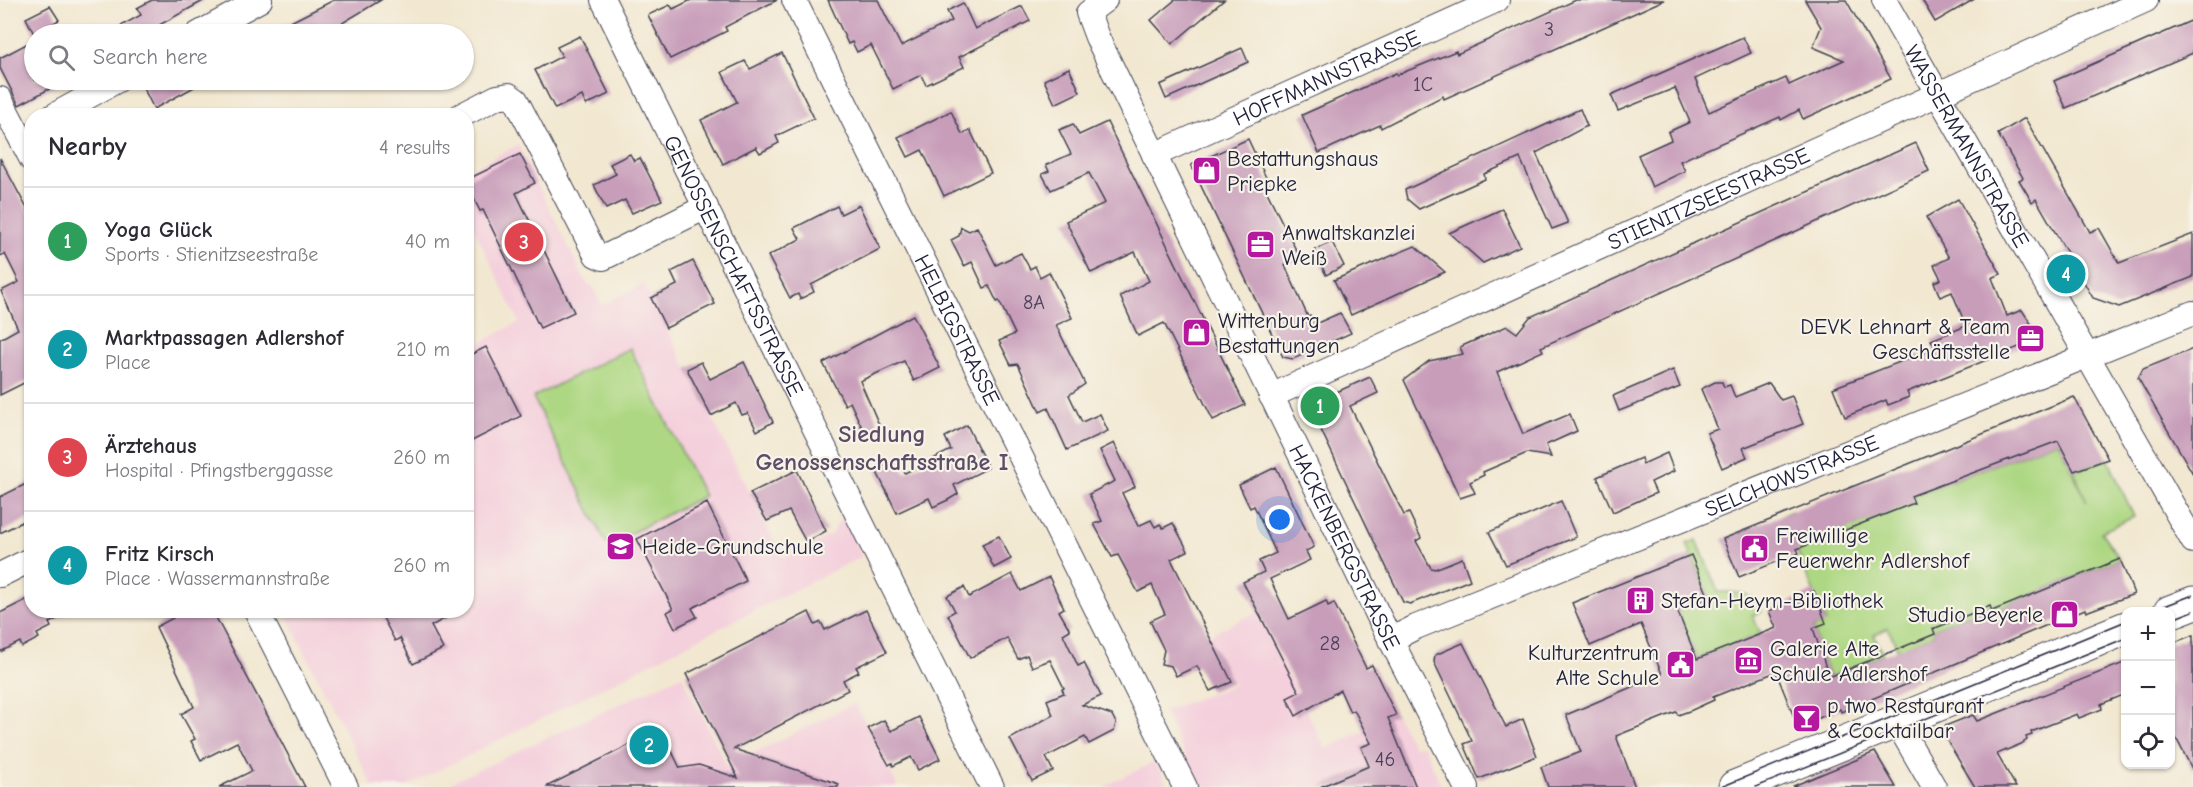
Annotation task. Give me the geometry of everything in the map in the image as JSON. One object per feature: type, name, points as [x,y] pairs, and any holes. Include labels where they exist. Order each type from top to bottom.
[{"type":"street","points":[[216,24],[260,0]]},
{"type":"street","name":"GENOSSENSCHAFTSSTRASSE","points":[[603,0],[992,787]]},
{"type":"street","name":"HELBIGSTRASSE","points":[[794,0],[1185,787]]},
{"type":"street","name":"HOFFMANNSTRASSE","points":[[1154,155],[1497,0]]},
{"type":"street","name":"WASSERMANNSTRASSE","points":[[1884,0],[2193,541]]},
{"type":"street","name":"STIENITZSEESTRASSE","points":[[1271,396],[2145,0]]},
{"type":"street","name":"HACKENBERGSTRASSE","points":[[1097,6],[1096,37],[1390,640],[1466,787]]},
{"type":"street","points":[[67,108],[100,90]]},
{"type":"street","points":[[474,109],[497,97],[509,95],[516,100],[596,255],[603,258],[706,207]]},
{"type":"street","points":[[0,99],[17,136]]},
{"type":"street","name":"SELCHOWSTRASSE","points":[[1390,640],[1426,623],[2193,313]]},
{"type":"street","points":[[0,575],[24,563]]},
{"type":"street","points":[[2175,610],[2193,603]]},
{"type":"street","points":[[260,618],[346,787]]},
{"type":"street","points":[[1735,787],[2121,630]]},
{"type":"street","points":[[1896,721],[1934,787]]},
{"type":"shaded area","name":"Heide-Grundschule","points":[[518,145],[588,286],[591,284],[602,305],[644,284],[783,558],[831,535],[842,516],[862,556],[406,787],[373,787],[288,618],[474,618],[474,346],[519,322],[474,229],[474,167]]},
{"type":"shaded area","points":[[1257,612],[1326,749],[1396,715],[1413,746],[1423,745],[1442,787],[1199,787],[1164,711],[1234,685],[1209,635]]},
{"type":"shaded area","points":[[682,675],[727,766],[855,703],[898,787],[454,787],[452,782]]},
{"type":"shaded area","points":[[1156,761],[1168,787],[1103,787]]},
{"type":"green space","points":[[630,348],[704,496],[607,545],[533,397]]},
{"type":"green space","points":[[2058,441],[2087,502],[2074,471],[2108,459],[2134,517],[2101,532],[2120,559],[1992,611],[1989,606],[1933,629],[1935,634],[1898,650],[1888,628],[1874,635],[1883,655],[1829,677],[1813,628],[1826,622],[1782,515],[1792,511],[1807,545],[1914,502],[1911,496]]},
{"type":"green space","points":[[1697,540],[1718,592],[1744,594],[1750,596],[1758,605],[1761,612],[1752,615],[1761,634],[1697,659],[1677,610],[1709,597],[1687,544]]},
{"type":"building","points":[[152,0],[205,0],[161,24],[124,24],[141,15],[137,8]]},
{"type":"building","points":[[334,0],[381,0],[341,24],[287,24]]},
{"type":"building","points":[[691,0],[777,0],[725,27],[727,31],[670,59],[648,15],[670,5],[673,9]]},
{"type":"building","points":[[828,0],[878,0],[901,46],[952,21],[947,11],[963,3],[975,29],[1022,6],[1030,21],[959,57],[964,67],[926,85],[921,75],[893,89],[871,45],[857,52],[852,42],[848,44]]},
{"type":"building","points":[[1175,0],[1224,0],[1172,44],[1151,20]]},
{"type":"building","points":[[1576,0],[1664,0],[1444,99],[1443,96],[1381,128],[1380,125],[1319,153],[1302,115],[1396,73],[1397,75],[1456,51],[1457,54]]},
{"type":"building","points":[[1805,0],[1846,0],[1891,79],[1803,119],[1799,110],[1781,120],[1780,117],[1680,161],[1685,171],[1652,187],[1638,155],[1671,140],[1668,132],[1690,122],[1675,88],[1618,111],[1611,95],[1743,37],[1751,53],[1695,79],[1709,112],[1786,78],[1789,85],[1844,60],[1813,47],[1821,27]]},
{"type":"building","points":[[1922,0],[1973,0],[1935,22]]},
{"type":"building","points":[[50,6],[59,20],[52,24],[29,24],[26,18]]},
{"type":"building","points":[[2193,20],[2193,53],[2066,108],[2054,81]]},
{"type":"building","points":[[580,36],[609,94],[586,105],[582,96],[555,109],[535,70],[562,56],[557,47]]},
{"type":"building","points":[[24,45],[24,90],[47,90],[19,105],[0,68],[0,58]]},
{"type":"building","points":[[1242,48],[1248,62],[1166,99],[1160,85]]},
{"type":"building","points":[[782,53],[814,118],[776,136],[779,143],[760,153],[756,147],[723,164],[701,120],[737,102],[722,72],[745,61],[750,69]]},
{"type":"building","points":[[1069,68],[1080,92],[1055,104],[1044,80]]},
{"type":"building","points":[[144,90],[189,90],[156,108],[154,108]]},
{"type":"building","points":[[1580,109],[1587,126],[1536,153],[1568,223],[1552,229],[1520,158],[1484,174],[1485,179],[1419,209],[1407,199],[1405,190]]},
{"type":"building","points":[[951,111],[962,134],[970,130],[991,173],[944,196],[922,150],[908,157],[898,137]]},
{"type":"building","points":[[2025,118],[2090,232],[2099,228],[2119,263],[2193,234],[2193,277],[2119,307],[2093,298],[2036,199],[2032,202],[2019,180],[2023,178],[1998,134]]},
{"type":"building","points":[[1107,122],[1245,405],[1213,420],[1164,323],[1138,336],[1120,296],[1149,281],[1135,252],[1091,273],[1066,221],[1105,203],[1089,173],[1051,190],[1042,174],[1049,171],[1046,165],[1071,154],[1059,130],[1073,124],[1079,135]]},
{"type":"building","points":[[1248,139],[1269,184],[1264,186],[1300,258],[1285,265],[1308,317],[1311,316],[1315,324],[1340,313],[1351,333],[1293,359],[1283,357],[1191,165]]},
{"type":"building","points":[[1916,143],[1929,171],[1541,347],[1543,351],[1497,372],[1523,434],[1570,414],[1577,431],[1546,445],[1551,457],[1527,453],[1483,472],[1484,475],[1470,482],[1475,493],[1460,498],[1404,380],[1429,361],[1463,354],[1460,347],[1507,326],[1517,333],[1530,317]]},
{"type":"building","points":[[520,154],[535,183],[516,193],[574,312],[540,328],[483,210],[480,211],[474,199],[474,176]]},
{"type":"building","points":[[630,154],[634,161],[640,158],[662,200],[632,213],[625,200],[606,209],[594,185],[616,174],[610,164]]},
{"type":"building","points":[[0,158],[24,203],[24,383],[0,395],[0,339],[18,329],[1,291],[19,282],[5,254],[0,256]]},
{"type":"building","points":[[1958,199],[2001,274],[1992,278],[2007,316],[2022,310],[2037,333],[2034,341],[1907,392],[1909,397],[1888,405],[1886,400],[1845,417],[1833,388],[1936,348],[1931,340],[1966,326],[1952,292],[1940,297],[1934,282],[1941,279],[1934,265],[1949,258],[1926,217]]},
{"type":"building","points":[[859,205],[880,249],[811,285],[814,292],[800,299],[798,294],[790,298],[768,256],[800,239],[794,228],[837,206],[841,214]]},
{"type":"building","points":[[1502,209],[1520,246],[1483,263],[1449,233]]},
{"type":"building","points":[[961,227],[969,231],[977,227],[996,265],[1021,253],[1030,269],[1035,266],[1040,277],[1049,272],[1072,318],[1056,325],[1085,384],[1069,395],[1082,422],[1100,414],[1108,431],[1067,450],[1048,408],[1040,412],[1018,364],[1011,365],[999,341],[1015,334],[999,301],[997,302],[989,286],[984,288],[972,262],[964,266],[951,240],[959,236]]},
{"type":"building","points":[[1332,242],[1344,266],[1326,275],[1314,250]]},
{"type":"building","points":[[1415,246],[1445,272],[1351,315],[1334,280]]},
{"type":"building","points":[[693,261],[715,304],[666,328],[651,298],[677,285],[671,272]]},
{"type":"building","points":[[913,315],[940,368],[914,381],[904,361],[860,381],[880,427],[865,434],[850,402],[845,405],[823,363]]},
{"type":"building","points":[[486,347],[521,416],[474,440],[474,353]]},
{"type":"building","points":[[2193,349],[2193,474],[2138,378],[2143,369]]},
{"type":"building","points":[[701,362],[710,379],[744,362],[773,422],[757,431],[748,413],[742,415],[736,403],[711,416],[687,369]]},
{"type":"building","points":[[1673,370],[1680,387],[1619,411],[1613,396]]},
{"type":"building","points":[[1370,377],[1378,393],[1350,406],[1404,515],[1409,513],[1421,538],[1416,541],[1431,568],[1435,569],[1462,558],[1470,580],[1410,604],[1403,602],[1311,409],[1312,403]]},
{"type":"building","points":[[1715,382],[1722,382],[1724,387],[1730,385],[1735,397],[1769,383],[1781,400],[1792,396],[1803,424],[1743,448],[1747,457],[1722,468],[1707,433],[1718,429],[1701,389]]},
{"type":"building","points":[[2074,397],[2108,459],[2074,471],[2058,441],[1911,496],[1914,503],[1797,549],[1799,553],[1739,577],[1723,539]]},
{"type":"building","points":[[967,425],[988,468],[954,485],[958,494],[948,500],[933,507],[929,498],[897,513],[876,470],[898,459],[905,473],[951,450],[945,437]]},
{"type":"building","points":[[1114,443],[1135,487],[1122,493],[1138,526],[1151,520],[1155,527],[1160,524],[1163,528],[1173,523],[1188,551],[1171,559],[1232,682],[1210,691],[1197,666],[1176,676],[1171,666],[1161,664],[1164,650],[1150,621],[1165,614],[1152,585],[1138,592],[1118,555],[1112,557],[1094,524],[1102,521],[1089,494],[1115,481],[1100,450]]},
{"type":"building","points":[[1667,453],[1674,471],[1651,482],[1656,493],[1613,512],[1597,477],[1641,458],[1643,464]]},
{"type":"building","points":[[1276,467],[1314,547],[1306,551],[1310,560],[1270,579],[1289,619],[1326,601],[1328,606],[1334,603],[1366,668],[1372,665],[1396,715],[1388,718],[1416,787],[1320,787],[1369,766],[1361,747],[1371,743],[1354,710],[1350,712],[1340,690],[1296,716],[1287,698],[1299,692],[1243,582],[1264,572],[1259,561],[1276,553],[1254,506],[1250,508],[1239,485]]},
{"type":"building","points":[[797,470],[826,531],[806,542],[789,511],[767,521],[750,493]]},
{"type":"building","points":[[24,485],[24,521],[0,533],[0,497]]},
{"type":"building","points":[[1561,501],[1576,537],[1506,565],[1489,532]]},
{"type":"building","points":[[707,503],[746,581],[692,608],[697,617],[675,628],[667,612],[673,609],[637,539]]},
{"type":"building","points":[[999,536],[1011,559],[994,568],[982,544]]},
{"type":"building","points":[[1691,555],[1709,598],[1677,610],[1697,659],[1776,628],[1769,611],[1814,591],[1826,623],[1813,628],[1829,677],[1935,634],[1933,629],[1990,606],[1992,611],[2120,559],[2134,594],[2086,612],[2085,609],[1841,712],[1840,709],[1798,727],[1776,672],[1713,697],[1714,700],[1692,710],[1678,715],[1676,712],[1616,736],[1635,787],[1548,787],[1541,767],[1581,752],[1566,715],[1662,674],[1641,624],[1590,646],[1572,603]]},
{"type":"building","points":[[1012,574],[1021,591],[1049,577],[1064,608],[1059,611],[1070,630],[1063,634],[1078,666],[1084,663],[1101,696],[1082,705],[1112,715],[1116,723],[1114,731],[1089,744],[1085,737],[1046,757],[1053,771],[1032,781],[1010,739],[1053,715],[1047,700],[1064,693],[1062,689],[1064,688],[1050,660],[1032,667],[1027,655],[1018,659],[1007,638],[970,658],[948,615],[955,611],[947,596],[964,587],[969,597]]},
{"type":"building","points":[[24,601],[24,618],[59,618],[49,623],[51,627],[37,634],[39,638],[22,647],[20,642],[0,652],[0,613]]},
{"type":"building","points":[[866,610],[887,652],[856,667],[859,672],[843,680],[848,690],[734,749],[839,784],[838,787],[546,787],[661,729],[680,768],[699,765],[738,778],[686,674],[809,612],[815,625],[821,622],[825,630]]},
{"type":"building","points":[[173,618],[216,618],[305,787],[219,787],[252,771],[237,742],[201,760],[191,741],[195,739],[181,714],[194,707],[156,627]]},
{"type":"building","points":[[383,618],[446,618],[431,626],[443,649],[413,664],[400,638],[395,641]]},
{"type":"building","points":[[2193,635],[2193,771],[2175,736],[2175,642]]},
{"type":"building","points":[[1463,643],[1506,727],[1523,719],[1537,756],[1479,779],[1464,744],[1472,741],[1434,662],[1435,655]]},
{"type":"building","points":[[2121,664],[2121,696],[2101,704],[2102,709],[2079,718],[2077,714],[2031,732],[2032,735],[2026,737],[2027,740],[2021,744],[1997,754],[2016,787],[1975,787],[1943,734],[1945,726],[1973,715],[1977,721]]},
{"type":"building","points":[[919,717],[940,759],[918,770],[911,757],[893,766],[892,763],[889,765],[868,728],[884,720],[891,731]]},
{"type":"building","points":[[1875,752],[1896,787],[1793,787],[1793,786]]},
{"type":"tram line","points":[[2162,607],[2193,595]]},
{"type":"tram line","points":[[2175,618],[2193,611]]},
{"type":"tram line","points":[[1721,787],[2121,623]]},
{"type":"tram line","points":[[1756,787],[2121,640]]},
{"type":"place","name":"Bestattungshaus Priepke","points":[[1206,171]]},
{"type":"place","name":"Ärztehaus","points":[[524,242]]},
{"type":"place","name":"Anwaltskanzlei Weiß","points":[[1261,245]]},
{"type":"place","name":"Fritz Kirsch","points":[[2066,274]]},
{"type":"place","name":"Wittenburg Bestattungen","points":[[1197,333]]},
{"type":"place","name":"DEVK Lehnart & Team Geschäftsstelle","points":[[2031,339]]},
{"type":"place","name":"Yoga Glück","points":[[1320,406]]},
{"type":"place","name":"Heide-Grundschule","points":[[621,546]]},
{"type":"place","name":"Freiwillige Feuerwehr Adlershof","points":[[1755,548]]},
{"type":"place","name":"Stefan-Heym-Bibliothek","points":[[1640,600]]},
{"type":"place","name":"Studio Beyerle","points":[[2064,614]]},
{"type":"place","name":"Galerie Alte Schule Adlershof","points":[[1749,661]]},
{"type":"place","name":"Kulturzentrum Alte Schule","points":[[1680,665]]},
{"type":"place","name":"p two Restaurant & Cocktailbar","points":[[1806,718]]},
{"type":"place","name":"Marktpassagen Adlershof","points":[[649,745]]},
{"type":"district","name":"Siedlung Genossenschaftsstraße I","points":[[882,448]]}]
